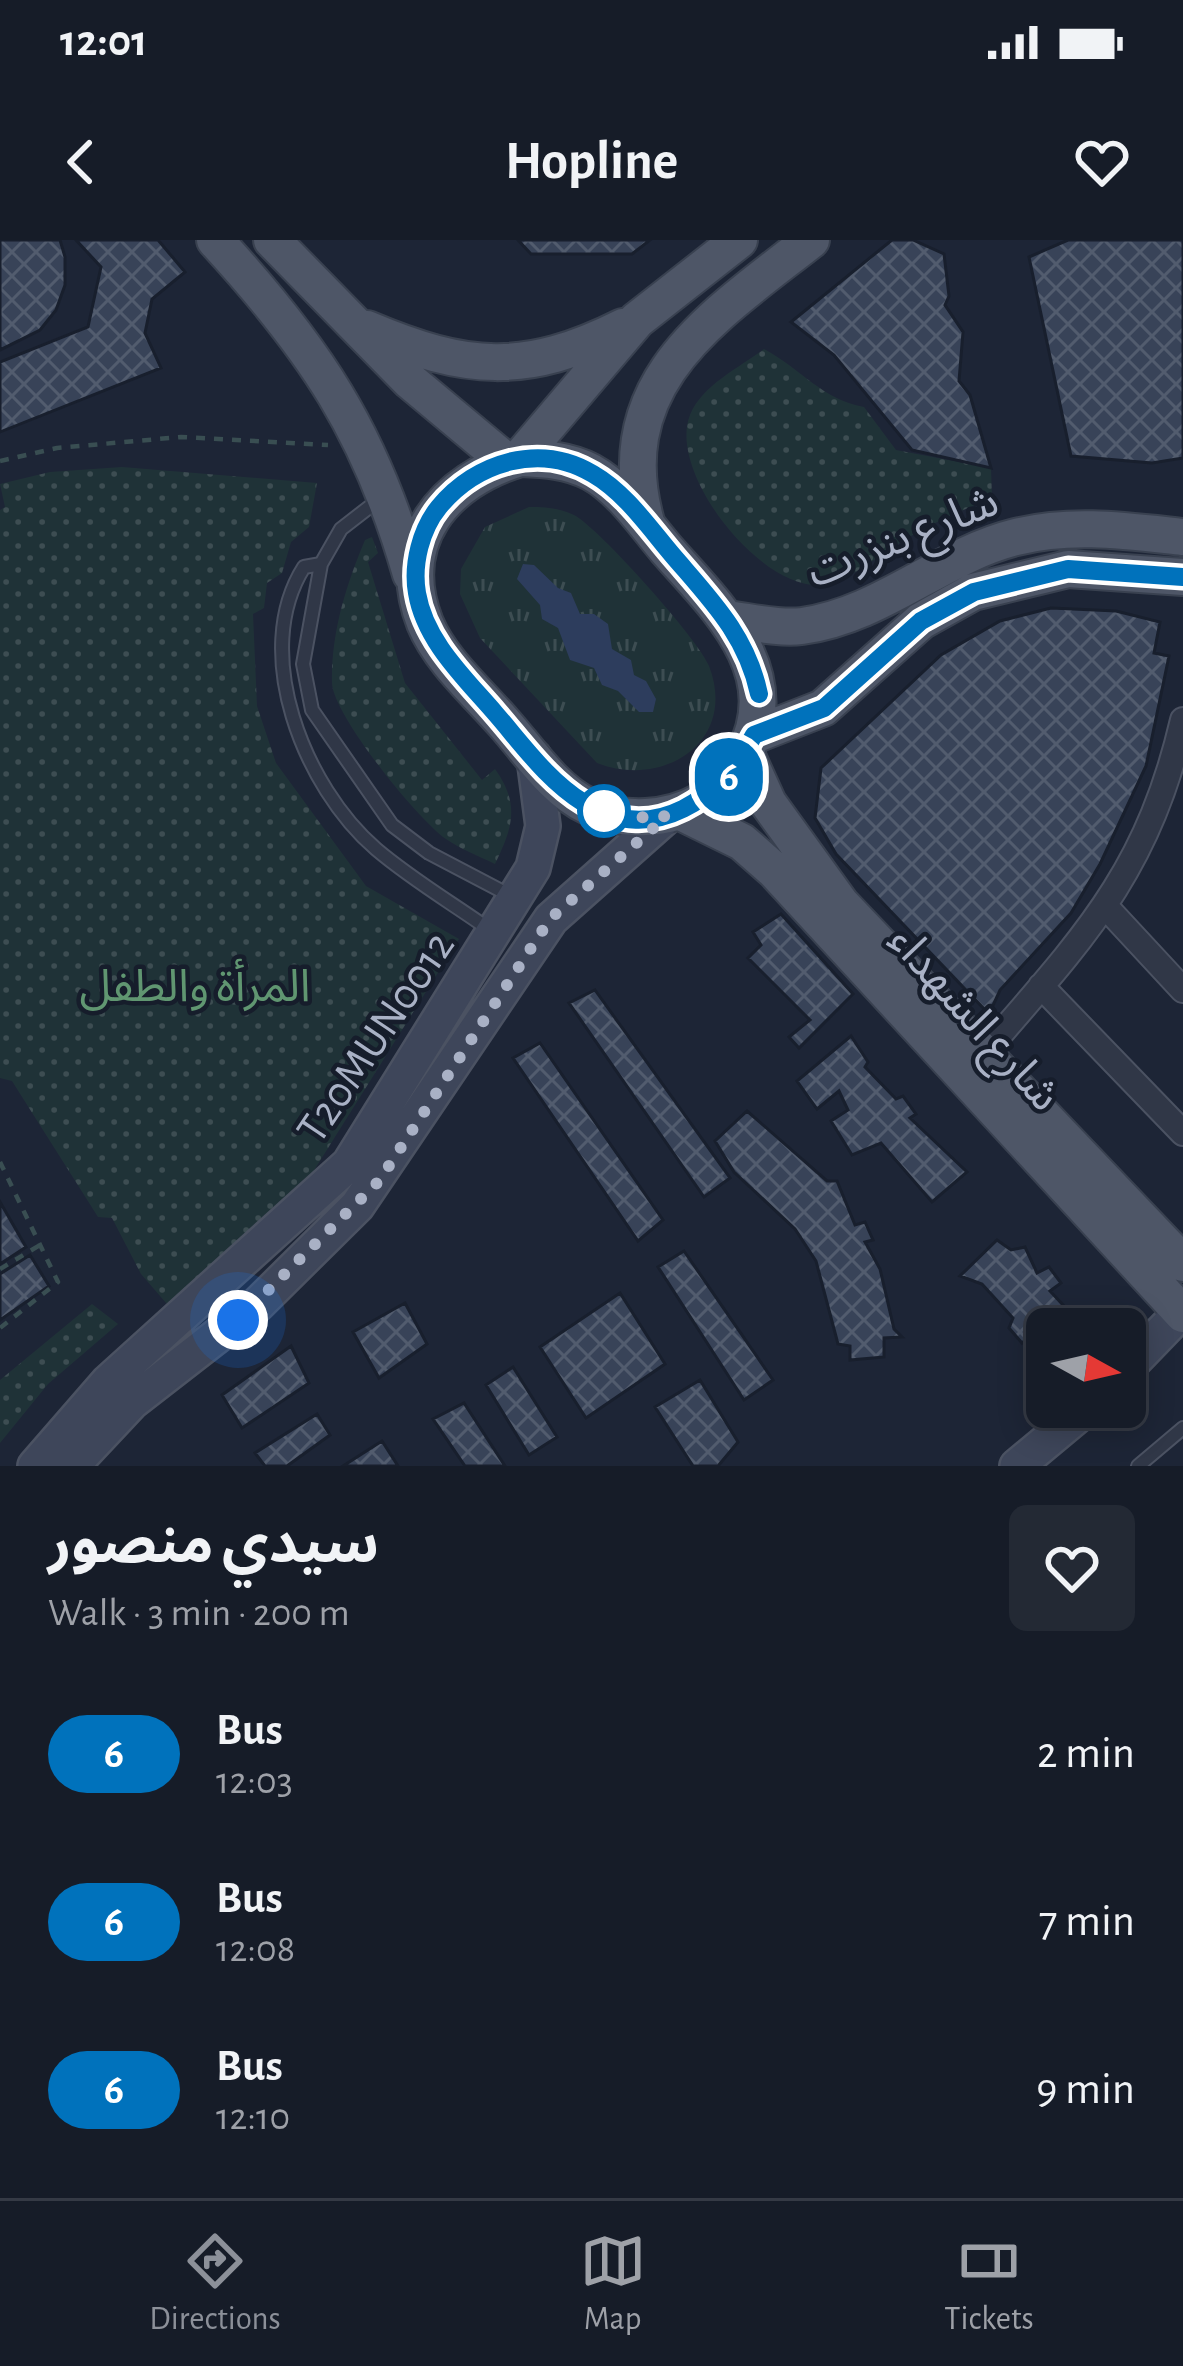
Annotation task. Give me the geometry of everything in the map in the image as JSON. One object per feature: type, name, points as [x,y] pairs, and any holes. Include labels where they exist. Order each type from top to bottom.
[{"type":"main road","points":[[215,240],[326,372],[387,494],[426,626],[534,757],[587,806],[626,818],[673,813],[705,800],[735,772],[750,744],[759,694],[750,654],[728,620],[646,526],[591,472],[557,460],[513,460],[484,468],[454,489],[430,518],[418,553],[416,590]]},
{"type":"main road","points":[[272,240],[410,381],[513,460]]},
{"type":"main road","points":[[513,460],[637,320],[739,240]]},
{"type":"main road","points":[[646,526],[637,460],[640,417],[655,381],[710,326],[811,240]]},
{"type":"main road","points":[[350,322],[420,351],[505,364],[572,353],[637,320]]},
{"type":"main road","name":"شارع بنزرت","points":[[728,620],[798,627],[854,614],[964,554],[1017,536],[1108,528],[1183,537]]},
{"type":"main road","name":"شارع بنزرت","points":[[750,744],[824,708],[921,621],[974,592],[1068,569],[1183,577]]},
{"type":"main road","name":"شارع الشهداء","points":[[750,744],[768,803],[830,890],[1183,1263]]},
{"type":"main road","name":"T20MUN0012","points":[[35,1466],[108,1382],[350,1164],[518,899],[543,826],[534,757]]},
{"type":"main road","name":"T20MUN0012","points":[[72,1466],[132,1402],[258,1304],[379,1181],[550,919],[673,813]]},
{"type":"main road","name":"شارع الشهداء","points":[[673,813],[742,842],[775,871],[1182,1312]]},
{"type":"main road","points":[[199,1304],[218,1335]]},
{"type":"main road","points":[[1146,1349],[1182,1312]]},
{"type":"main road","points":[[1018,1466],[1063,1428]]},
{"type":"street","points":[[982,1054],[1106,907],[1140,852],[1176,792],[1183,720]]},
{"type":"street","points":[[1106,907],[1183,990]]},
{"type":"street","points":[[1041,986],[1183,1133]]},
{"type":"lane","points":[[387,494],[340,529],[320,564],[303,664],[312,710],[392,825],[429,853],[518,899]]},
{"type":"lane","points":[[320,564],[304,567],[288,593],[279,668],[310,764],[373,847],[496,934]]},
{"type":"lane","points":[[1138,1466],[1183,1428]]},
{"type":"path","points":[[0,461],[57,448],[181,437],[321,446],[362,440]]},
{"type":"path","points":[[0,1162],[58,1282],[0,1328]]},
{"type":"path","points":[[0,1269],[40,1245]]},
{"type":"green space","points":[[764,349],[824,391],[864,407],[896,450],[991,468],[992,498],[923,529],[831,583],[797,581],[772,569],[724,523],[705,495],[687,439],[690,415],[703,395]]},
{"type":"green space","name":"المرأة والطفل","points":[[122,467],[317,483],[309,527],[291,542],[282,573],[267,583],[264,608],[253,614],[257,706],[276,763],[366,886],[459,939],[313,1172],[277,1210],[167,1304],[141,1274],[112,1218],[98,1217],[12,1081],[0,1078],[0,510],[5,507],[0,484],[50,472]]},
{"type":"green space","points":[[529,507],[563,511],[587,524],[647,586],[709,666],[715,693],[713,716],[704,737],[670,764],[622,769],[597,763],[480,638],[460,594],[461,569],[485,527]]},
{"type":"green space","points":[[372,537],[378,553],[368,562],[405,683],[482,780],[495,769],[508,793],[510,827],[495,864],[433,828],[379,766],[336,698],[332,664],[341,610],[365,540]]},
{"type":"green space","points":[[92,1304],[118,1324],[48,1384],[0,1443],[0,1380]]},
{"type":"water","points":[[523,564],[534,565],[558,588],[571,593],[580,614],[594,614],[608,624],[612,649],[631,660],[634,675],[646,681],[656,699],[653,712],[639,712],[618,691],[602,685],[594,668],[570,660],[558,628],[542,619],[540,605],[517,579]]},
{"type":"building","points":[[0,240],[60,240],[65,285],[56,310],[40,330],[0,350]]},
{"type":"building","points":[[76,240],[158,240],[185,272],[152,299],[145,333],[161,368],[0,432],[0,362],[88,327],[101,267]]},
{"type":"building","points":[[518,240],[650,240],[632,254],[531,254]]},
{"type":"building","points":[[892,240],[913,240],[944,254],[949,296],[945,305],[963,332],[959,381],[970,395],[991,468],[912,450],[834,355],[791,322]]},
{"type":"building","points":[[1068,240],[1183,240],[1183,458],[1152,463],[1071,456],[1029,257]]},
{"type":"building","points":[[1051,608],[1116,611],[1160,622],[1154,653],[1169,656],[1146,766],[1100,864],[1071,913],[1000,990],[989,1014],[836,854],[815,818],[821,768],[941,655],[1000,621]]},
{"type":"building","points":[[781,914],[853,994],[799,1048],[789,1037],[810,1020],[748,958],[761,945],[753,932]]},
{"type":"building","points":[[595,990],[730,1178],[704,1197],[569,1003]]},
{"type":"building","points":[[851,1036],[868,1062],[865,1067],[896,1099],[903,1096],[916,1114],[910,1118],[967,1172],[932,1202],[881,1143],[852,1155],[831,1121],[848,1110],[839,1091],[817,1109],[797,1081]]},
{"type":"building","points":[[540,1043],[663,1220],[638,1241],[513,1058]]},
{"type":"building","points":[[747,1111],[827,1181],[837,1181],[855,1225],[865,1222],[873,1240],[865,1242],[880,1269],[894,1329],[902,1337],[884,1338],[884,1357],[850,1360],[850,1346],[838,1344],[816,1261],[795,1229],[734,1172],[715,1141]]},
{"type":"building","points":[[0,1202],[26,1247],[0,1264]]},
{"type":"building","points":[[997,1240],[1011,1250],[1025,1247],[1037,1273],[1049,1267],[1061,1283],[1050,1291],[1063,1305],[1026,1308],[1022,1343],[1009,1328],[1013,1318],[982,1284],[960,1276]]},
{"type":"building","points":[[684,1251],[773,1380],[744,1400],[658,1267]]},
{"type":"building","points":[[30,1255],[49,1286],[0,1320],[0,1274]]},
{"type":"building","points":[[620,1293],[665,1364],[586,1418],[540,1347]]},
{"type":"building","points":[[405,1303],[427,1344],[379,1378],[353,1332]]},
{"type":"building","points":[[291,1346],[309,1383],[242,1428],[222,1395]]},
{"type":"building","points":[[513,1367],[557,1437],[529,1455],[486,1385]]},
{"type":"building","points":[[700,1380],[738,1442],[718,1466],[693,1466],[655,1407]]},
{"type":"building","points":[[464,1403],[505,1466],[465,1466],[433,1419]]},
{"type":"building","points":[[317,1414],[330,1435],[287,1466],[265,1466],[255,1453]]},
{"type":"building","points":[[382,1441],[398,1466],[343,1466]]},
{"type":"bus line","name":"6","points":[[759,694],[750,654],[728,620],[621,495],[591,472],[557,460],[520,458],[484,468],[454,489],[430,518],[418,553],[416,590],[426,626],[554,781],[587,806],[626,818],[667,816],[705,800],[735,772],[754,735],[824,708],[921,621],[974,592],[1026,575],[1068,569],[1183,577]]},
{"type":"route","points":[[238,1320],[379,1181],[550,919],[628,845],[667,816],[626,818],[587,806],[604,811]]}]
